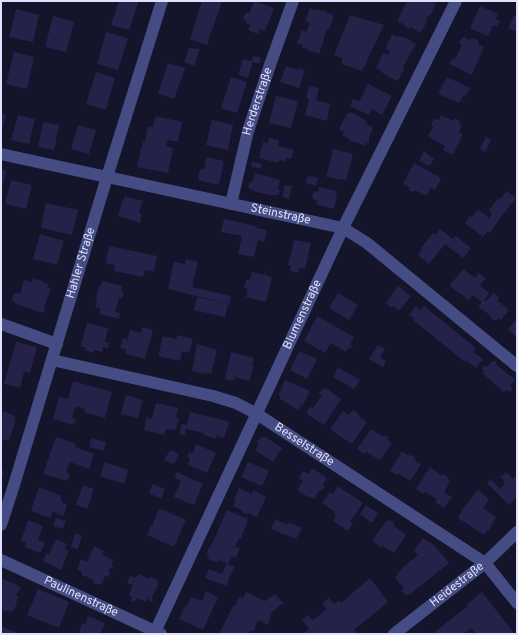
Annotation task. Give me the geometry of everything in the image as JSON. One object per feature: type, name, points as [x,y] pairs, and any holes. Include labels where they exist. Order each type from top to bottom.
[{"type":"street","name":"Hahler Straße","points":[[1,525],[162,1]]},
{"type":"street","name":"Herderstraße","points":[[231,204],[248,131],[293,1]]},
{"type":"street","name":"Blumenstraße","points":[[158,633],[343,228],[456,1]]},
{"type":"street","name":"Steinstraße","points":[[1,154],[343,228],[367,243],[517,366]]},
{"type":"street","points":[[1,324],[57,344]]},
{"type":"street","name":"Besselstraße","points":[[52,360],[213,396],[236,404],[257,414],[485,563],[517,603]]},
{"type":"street","name":"Heidestraße","points":[[394,634],[485,563],[517,532]]},
{"type":"street","name":"Paulinenstraße","points":[[1,560],[158,633]]},
{"type":"building","points":[[119,1],[139,1],[129,30],[111,25]]},
{"type":"building","points":[[202,1],[222,1],[207,45],[190,39]]},
{"type":"building","points":[[254,1],[274,8],[265,31],[260,29],[258,34],[248,30],[250,25],[243,19],[246,12],[249,14]]},
{"type":"building","points":[[407,1],[431,1],[436,4],[431,14],[426,19],[426,23],[421,33],[410,27],[410,29],[404,26],[405,25],[397,21]]},
{"type":"building","points":[[480,6],[498,14],[496,19],[500,21],[497,27],[493,25],[488,36],[470,28]]},
{"type":"building","points":[[310,8],[316,11],[317,9],[323,10],[334,16],[329,29],[327,29],[319,54],[307,50],[302,47],[302,45],[297,43],[302,30],[306,32],[310,23],[305,21]]},
{"type":"building","points":[[16,9],[39,15],[33,42],[9,37]]},
{"type":"building","points":[[350,15],[384,25],[362,71],[342,64],[342,58],[334,55]]},
{"type":"building","points":[[514,15],[517,17],[517,32],[508,28]]},
{"type":"building","points":[[53,16],[74,22],[66,52],[45,47]]},
{"type":"building","points":[[106,32],[128,38],[118,70],[97,64]]},
{"type":"building","points":[[392,34],[398,37],[405,37],[416,44],[403,67],[405,67],[398,81],[386,76],[387,75],[376,68],[383,53],[388,55],[390,51],[385,49]]},
{"type":"building","points":[[462,37],[470,40],[472,38],[479,41],[478,44],[484,47],[472,75],[450,64],[453,58],[455,59],[462,45],[459,44]]},
{"type":"building","points":[[189,48],[200,49],[194,66],[184,62]]},
{"type":"building","points":[[14,52],[34,57],[27,89],[6,84]]},
{"type":"building","points":[[253,56],[261,58],[259,64],[253,62],[248,78],[238,75],[243,59],[252,61]]},
{"type":"building","points":[[168,63],[185,68],[174,99],[158,94]]},
{"type":"building","points":[[286,66],[297,70],[298,68],[305,70],[299,88],[280,82]]},
{"type":"building","points":[[96,72],[115,78],[106,110],[86,104]]},
{"type":"building","points":[[231,77],[247,82],[237,113],[221,108]]},
{"type":"building","points":[[447,77],[470,88],[465,97],[464,95],[459,103],[439,94]]},
{"type":"building","points":[[368,84],[392,96],[382,115],[372,109],[369,115],[350,106],[353,99],[360,101]]},
{"type":"building","points":[[309,86],[319,88],[316,100],[330,104],[327,121],[305,115],[309,99],[306,98]]},
{"type":"building","points":[[276,96],[298,101],[291,128],[269,123]]},
{"type":"building","points":[[351,112],[367,121],[365,123],[373,128],[369,137],[369,142],[364,146],[357,142],[352,142],[342,135],[344,132],[339,129],[347,114]]},
{"type":"building","points":[[1,114],[6,115],[1,132]]},
{"type":"building","points":[[18,115],[35,119],[29,144],[11,140]]},
{"type":"building","points":[[441,115],[453,121],[454,118],[460,122],[459,124],[462,125],[459,132],[463,134],[453,155],[443,150],[445,146],[428,136],[433,127],[431,124],[434,119],[439,120]]},
{"type":"building","points":[[156,116],[182,122],[178,142],[168,140],[166,146],[173,148],[168,173],[137,167],[141,147],[143,141],[145,142],[148,126],[153,127]]},
{"type":"building","points":[[212,120],[233,125],[228,150],[206,145]]},
{"type":"building","points":[[43,122],[59,125],[54,150],[38,147]]},
{"type":"building","points":[[78,125],[96,130],[89,154],[71,149]]},
{"type":"building","points":[[486,137],[491,140],[485,152],[480,149]]},
{"type":"building","points":[[269,138],[279,140],[278,146],[294,150],[291,159],[286,158],[285,162],[279,160],[279,163],[259,158],[263,142],[268,143]]},
{"type":"building","points":[[333,149],[353,154],[346,180],[326,177]]},
{"type":"building","points":[[424,151],[434,159],[430,166],[419,161]]},
{"type":"building","points":[[206,157],[224,161],[219,185],[198,180],[200,169],[204,170]]},
{"type":"building","points":[[252,161],[262,164],[260,169],[251,166]]},
{"type":"building","points":[[414,163],[441,178],[435,190],[431,188],[426,196],[415,190],[414,192],[409,190],[410,188],[403,184]]},
{"type":"building","points":[[1,169],[6,171],[3,186],[1,185]]},
{"type":"building","points":[[255,173],[280,180],[278,189],[280,190],[279,195],[256,192],[248,188],[250,182],[252,183]]},
{"type":"building","points":[[308,176],[318,178],[316,186],[306,183]]},
{"type":"building","points":[[11,180],[32,185],[26,209],[5,204]]},
{"type":"building","points":[[285,185],[292,186],[289,199],[282,197]]},
{"type":"building","points":[[319,187],[337,191],[335,207],[332,209],[316,204],[317,200],[314,200],[312,197],[315,191],[318,192]]},
{"type":"building","points":[[507,191],[516,198],[490,233],[488,231],[483,237],[465,223],[478,209],[489,218],[492,214],[488,207],[490,209],[498,198],[499,200]]},
{"type":"building","points":[[125,196],[143,201],[139,213],[142,214],[140,223],[118,216]]},
{"type":"building","points":[[46,203],[78,210],[72,235],[41,228]]},
{"type":"building","points":[[224,219],[267,230],[264,242],[258,240],[254,257],[238,254],[242,236],[221,232]]},
{"type":"building","points":[[440,229],[453,239],[456,236],[471,248],[463,258],[445,244],[429,264],[418,255],[422,249],[421,248],[433,233],[435,235]]},
{"type":"building","points":[[40,234],[64,241],[57,265],[33,259]]},
{"type":"building","points":[[294,240],[311,243],[305,269],[300,267],[298,273],[290,271],[291,265],[288,265]]},
{"type":"building","points":[[109,246],[157,256],[154,272],[145,270],[143,277],[114,271],[115,265],[106,263]]},
{"type":"building","points":[[186,259],[198,262],[192,287],[231,296],[229,304],[168,289],[174,262],[185,264]]},
{"type":"building","points":[[463,269],[475,278],[479,273],[486,278],[480,286],[489,293],[484,300],[486,301],[494,293],[499,298],[497,300],[509,310],[501,320],[498,318],[493,320],[490,315],[478,307],[482,302],[473,295],[469,300],[451,287],[450,285]]},
{"type":"building","points":[[265,271],[265,275],[272,277],[266,302],[246,297],[248,289],[244,288],[246,280],[250,280],[252,272],[264,275]]},
{"type":"building","points":[[33,278],[48,284],[47,287],[51,289],[44,307],[45,311],[42,313],[14,303],[12,299],[13,294],[20,294],[24,280],[32,282]]},
{"type":"building","points":[[102,281],[122,286],[121,291],[124,292],[122,299],[119,298],[115,312],[120,313],[119,319],[99,314],[100,308],[95,307],[97,299],[96,296]]},
{"type":"building","points":[[398,286],[411,296],[399,311],[386,303]]},
{"type":"building","points":[[338,293],[358,305],[349,320],[329,308]]},
{"type":"building","points":[[197,297],[228,304],[225,317],[194,310]]},
{"type":"building","points":[[416,306],[421,310],[424,306],[476,348],[473,352],[483,359],[476,368],[466,360],[465,362],[413,320],[414,318],[409,315]]},
{"type":"building","points":[[317,316],[354,337],[350,345],[353,346],[351,348],[349,347],[346,352],[331,343],[325,353],[304,341]]},
{"type":"building","points":[[515,321],[517,322],[517,338],[508,329]]},
{"type":"building","points":[[87,323],[108,328],[105,342],[109,343],[108,348],[103,347],[102,352],[94,350],[93,353],[85,350],[86,348],[81,346]]},
{"type":"building","points":[[142,327],[153,330],[145,359],[127,354],[125,353],[126,349],[120,348],[123,338],[128,340],[130,330],[141,333]]},
{"type":"building","points":[[177,335],[193,339],[189,353],[182,351],[180,361],[158,356],[163,336],[176,339]]},
{"type":"building","points":[[16,342],[37,347],[30,373],[24,372],[20,388],[4,384]]},
{"type":"building","points":[[197,344],[217,350],[211,374],[192,371]]},
{"type":"building","points":[[378,345],[385,349],[380,357],[386,361],[383,367],[369,359]]},
{"type":"building","points":[[299,351],[317,359],[307,379],[290,370]]},
{"type":"building","points":[[231,352],[254,358],[252,366],[254,366],[249,381],[235,377],[234,381],[225,379]]},
{"type":"building","points":[[492,361],[495,361],[497,365],[514,378],[515,380],[510,386],[513,388],[510,392],[507,390],[504,392],[482,373],[484,370],[482,368],[484,365],[487,367]]},
{"type":"building","points":[[338,367],[360,380],[354,389],[333,377]]},
{"type":"building","points":[[285,380],[310,391],[303,405],[302,404],[298,410],[280,399],[279,394]]},
{"type":"building","points":[[73,381],[112,392],[105,418],[84,412],[85,409],[76,406],[72,418],[76,420],[74,425],[53,419],[59,397],[68,399]]},
{"type":"building","points":[[323,388],[326,388],[341,399],[324,425],[308,415],[309,414],[306,412],[310,407],[313,408],[322,395],[319,393]]},
{"type":"building","points":[[126,395],[143,400],[138,418],[121,414]]},
{"type":"building","points":[[156,403],[178,408],[176,417],[179,418],[176,430],[166,429],[164,435],[144,430],[146,418],[152,419]]},
{"type":"building","points":[[353,410],[359,414],[358,416],[367,422],[352,444],[330,429],[343,411],[349,415]]},
{"type":"building","points":[[4,411],[15,416],[14,419],[16,419],[9,441],[2,439],[1,442],[1,414],[2,415]]},
{"type":"building","points":[[190,412],[228,421],[229,423],[224,438],[217,436],[216,439],[204,435],[204,433],[186,429],[185,435],[179,434],[182,424],[187,425]]},
{"type":"building","points":[[371,429],[383,437],[384,435],[389,438],[387,440],[392,443],[380,460],[366,452],[364,454],[357,449]]},
{"type":"building","points":[[264,436],[282,448],[273,462],[255,450],[259,444],[257,442]]},
{"type":"building","points":[[56,437],[76,444],[75,447],[94,454],[89,469],[70,462],[66,472],[70,474],[67,481],[43,474]]},
{"type":"building","points":[[91,438],[106,442],[104,451],[89,447]]},
{"type":"building","points":[[196,444],[216,453],[207,473],[188,465],[190,458],[187,457],[189,452],[193,453]]},
{"type":"building","points":[[170,450],[179,454],[174,464],[164,460]]},
{"type":"building","points":[[402,451],[409,456],[410,454],[416,458],[414,460],[421,464],[410,481],[398,473],[397,475],[390,471]]},
{"type":"building","points":[[105,462],[128,470],[124,484],[100,476]]},
{"type":"building","points":[[248,462],[269,471],[262,486],[241,477]]},
{"type":"building","points":[[430,467],[442,476],[444,474],[449,478],[448,480],[450,481],[444,493],[452,497],[444,508],[435,502],[437,499],[425,492],[423,494],[416,489]]},
{"type":"building","points":[[312,468],[327,478],[323,485],[325,486],[322,491],[320,490],[314,499],[297,490],[303,481],[299,478],[303,471],[308,474]]},
{"type":"building","points":[[1,470],[4,471],[1,480]]},
{"type":"building","points":[[177,472],[203,484],[194,505],[174,497],[181,481],[174,478]]},
{"type":"building","points":[[506,472],[513,479],[516,475],[517,476],[517,497],[509,505],[487,483],[491,479],[500,489],[505,484],[503,482],[505,481],[501,477]]},
{"type":"building","points":[[153,484],[165,489],[161,499],[149,493]]},
{"type":"building","points":[[83,485],[94,489],[87,509],[76,505]]},
{"type":"building","points":[[338,486],[363,503],[350,522],[353,523],[348,531],[333,521],[336,516],[334,515],[335,512],[322,503],[330,492],[333,494]]},
{"type":"building","points":[[39,487],[61,496],[60,499],[62,502],[67,505],[64,516],[53,512],[50,518],[31,511]]},
{"type":"building","points":[[239,488],[252,494],[253,490],[266,497],[257,517],[249,513],[243,513],[242,510],[233,506],[236,500],[234,499]]},
{"type":"building","points":[[478,489],[489,500],[483,508],[496,517],[489,530],[487,530],[484,535],[458,518],[463,508]]},
{"type":"building","points":[[366,505],[378,513],[372,523],[360,514]]},
{"type":"building","points":[[159,509],[186,520],[174,547],[147,535]]},
{"type":"building","points":[[227,510],[248,519],[241,538],[239,538],[235,547],[240,548],[236,558],[232,556],[228,564],[235,567],[226,586],[205,578],[209,569],[222,574],[227,563],[218,560],[217,563],[208,559],[209,556],[207,555],[208,549],[213,542]]},
{"type":"building","points":[[56,518],[66,521],[63,529],[53,526]]},
{"type":"building","points":[[275,519],[287,525],[289,522],[302,528],[296,539],[271,529]]},
{"type":"building","points":[[28,520],[43,526],[38,540],[45,543],[40,553],[25,547],[26,543],[21,541]]},
{"type":"building","points":[[389,520],[406,535],[394,553],[383,546],[382,548],[372,541],[386,521]]},
{"type":"building","points":[[75,533],[82,536],[78,549],[71,547]]},
{"type":"building","points":[[423,538],[434,545],[449,563],[406,596],[401,590],[404,588],[395,578],[402,568],[418,555],[414,550]]},
{"type":"building","points":[[56,539],[67,544],[65,549],[69,551],[61,570],[43,561],[46,553],[49,554]]},
{"type":"building","points":[[94,546],[104,551],[102,555],[113,560],[111,565],[113,566],[113,569],[110,568],[108,577],[105,576],[102,584],[101,583],[98,585],[93,583],[93,580],[82,576],[82,572],[77,570],[81,559],[87,562]]},
{"type":"building","points":[[138,574],[150,579],[151,577],[158,580],[157,582],[159,583],[152,597],[153,601],[151,602],[148,598],[146,602],[137,598],[134,602],[131,601],[132,597],[129,595],[133,585],[127,583],[130,576],[136,578]]},
{"type":"building","points":[[1,578],[21,587],[16,595],[19,597],[16,601],[18,602],[13,611],[11,610],[10,612],[1,608]]},
{"type":"building","points":[[370,578],[388,602],[354,630],[358,634],[303,634],[309,629],[302,620],[308,615],[313,620],[327,609],[322,603],[329,598],[334,604],[339,601],[341,603]]},
{"type":"building","points":[[38,589],[69,602],[59,628],[27,615]]},
{"type":"building","points":[[206,591],[218,597],[203,630],[179,619],[191,597],[202,601]]},
{"type":"building","points":[[246,592],[265,601],[275,594],[283,603],[271,613],[268,625],[258,620],[253,632],[250,630],[249,634],[219,634],[233,606],[235,606],[239,597],[243,598]]},
{"type":"building","points":[[482,592],[514,633],[476,634],[471,628],[464,634],[432,634],[468,606],[467,604]]},
{"type":"building","points":[[88,616],[105,623],[100,634],[80,634],[81,632],[79,631],[82,623],[85,624]]},
{"type":"building","points":[[1,626],[20,634],[1,634]]}]
